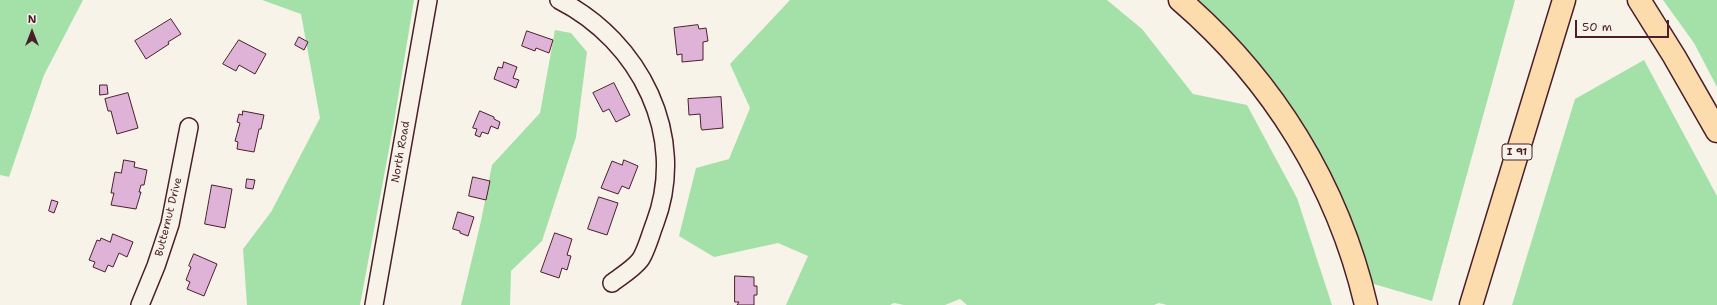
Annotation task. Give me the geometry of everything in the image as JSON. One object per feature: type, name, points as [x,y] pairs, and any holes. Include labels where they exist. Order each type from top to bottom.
[{"type":"highway","points":[[1180,0],[1213,30],[1246,65],[1270,96],[1300,141],[1339,217],[1354,261],[1366,305]]},
{"type":"highway","name":"I 91","points":[[1471,305],[1564,0]]},
{"type":"highway","points":[[1639,0],[1678,63],[1717,131]]},
{"type":"street","name":"North Road","points":[[374,305],[428,0]]},
{"type":"street","points":[[559,0],[570,6],[614,39],[639,72],[659,115],[666,160],[660,209],[641,259],[612,283]]},
{"type":"street","name":"Butternut Drive","points":[[140,305],[156,266],[170,224],[189,127]]},
{"type":"green space","points":[[0,0],[83,0],[44,75],[9,177],[0,175]]},
{"type":"green space","points":[[262,0],[414,0],[394,122],[360,305],[247,305],[243,249],[271,212],[320,118],[301,14]]},
{"type":"green space","points":[[790,0],[1107,0],[1142,29],[1193,94],[1247,105],[1297,198],[1332,305],[1167,305],[1159,303],[1154,305],[967,305],[960,299],[945,305],[904,305],[894,303],[890,305],[786,305],[808,256],[778,243],[714,257],[679,236],[696,168],[729,159],[750,108],[730,64]]},
{"type":"green space","points":[[1192,0],[1515,0],[1432,301],[1367,282],[1352,233]]},
{"type":"green space","points":[[1663,0],[1717,0],[1717,87],[1694,43]]},
{"type":"green space","points":[[555,30],[571,33],[587,52],[576,137],[542,241],[511,271],[510,305],[461,305],[481,221],[492,165],[540,113]]},
{"type":"green space","points":[[1644,60],[1717,196],[1717,305],[1512,305],[1575,99]]},
{"type":"building","points":[[171,19],[181,34],[146,59],[135,41]]},
{"type":"building","points":[[698,25],[699,29],[706,28],[708,41],[703,42],[703,60],[682,62],[682,54],[677,55],[674,28]]},
{"type":"building","points":[[527,31],[553,40],[549,53],[536,48],[535,51],[522,46]]},
{"type":"building","points":[[299,37],[308,42],[304,50],[295,45]]},
{"type":"building","points":[[239,40],[266,54],[255,74],[239,65],[236,71],[223,64]]},
{"type":"building","points":[[504,62],[517,67],[513,78],[519,80],[516,88],[494,79],[498,67],[502,68]]},
{"type":"building","points":[[614,83],[630,115],[616,122],[609,109],[603,112],[593,93]]},
{"type":"building","points":[[100,85],[107,85],[108,94],[100,95]]},
{"type":"building","points":[[128,93],[138,128],[117,134],[111,111],[108,111],[105,99]]},
{"type":"building","points":[[721,97],[723,128],[702,130],[700,114],[689,115],[688,99]]},
{"type":"building","points":[[243,111],[264,115],[254,152],[237,149],[238,142],[235,141],[240,123],[237,122],[239,114],[242,115]]},
{"type":"building","points":[[480,111],[494,117],[494,119],[500,122],[498,129],[491,126],[488,134],[482,132],[480,137],[475,135],[477,129],[473,128]]},
{"type":"building","points":[[124,160],[135,162],[134,167],[147,170],[144,185],[141,185],[139,192],[141,192],[136,209],[111,205],[114,193],[111,193],[115,172],[121,173]]},
{"type":"building","points":[[624,160],[638,166],[629,189],[622,186],[618,194],[601,188],[612,161],[622,165]]},
{"type":"building","points":[[473,177],[490,181],[486,200],[469,196]]},
{"type":"building","points":[[247,179],[255,180],[253,189],[246,188]]},
{"type":"building","points":[[212,185],[232,189],[225,228],[205,224]]},
{"type":"building","points":[[599,197],[618,203],[607,235],[588,229]]},
{"type":"building","points":[[52,200],[58,202],[54,213],[49,211]]},
{"type":"building","points":[[458,212],[474,217],[468,236],[453,229]]},
{"type":"building","points":[[555,233],[572,239],[567,255],[571,256],[567,270],[562,268],[559,278],[541,272]]},
{"type":"building","points":[[113,234],[133,242],[127,257],[119,253],[113,267],[108,265],[105,272],[93,267],[95,262],[89,260],[97,240],[100,241],[101,238],[110,242]]},
{"type":"building","points":[[194,254],[217,264],[204,296],[187,289],[190,282],[186,280],[191,267],[189,266]]},
{"type":"building","points":[[735,276],[754,277],[754,286],[757,286],[757,295],[754,295],[754,305],[737,305],[739,302],[735,302]]}]
